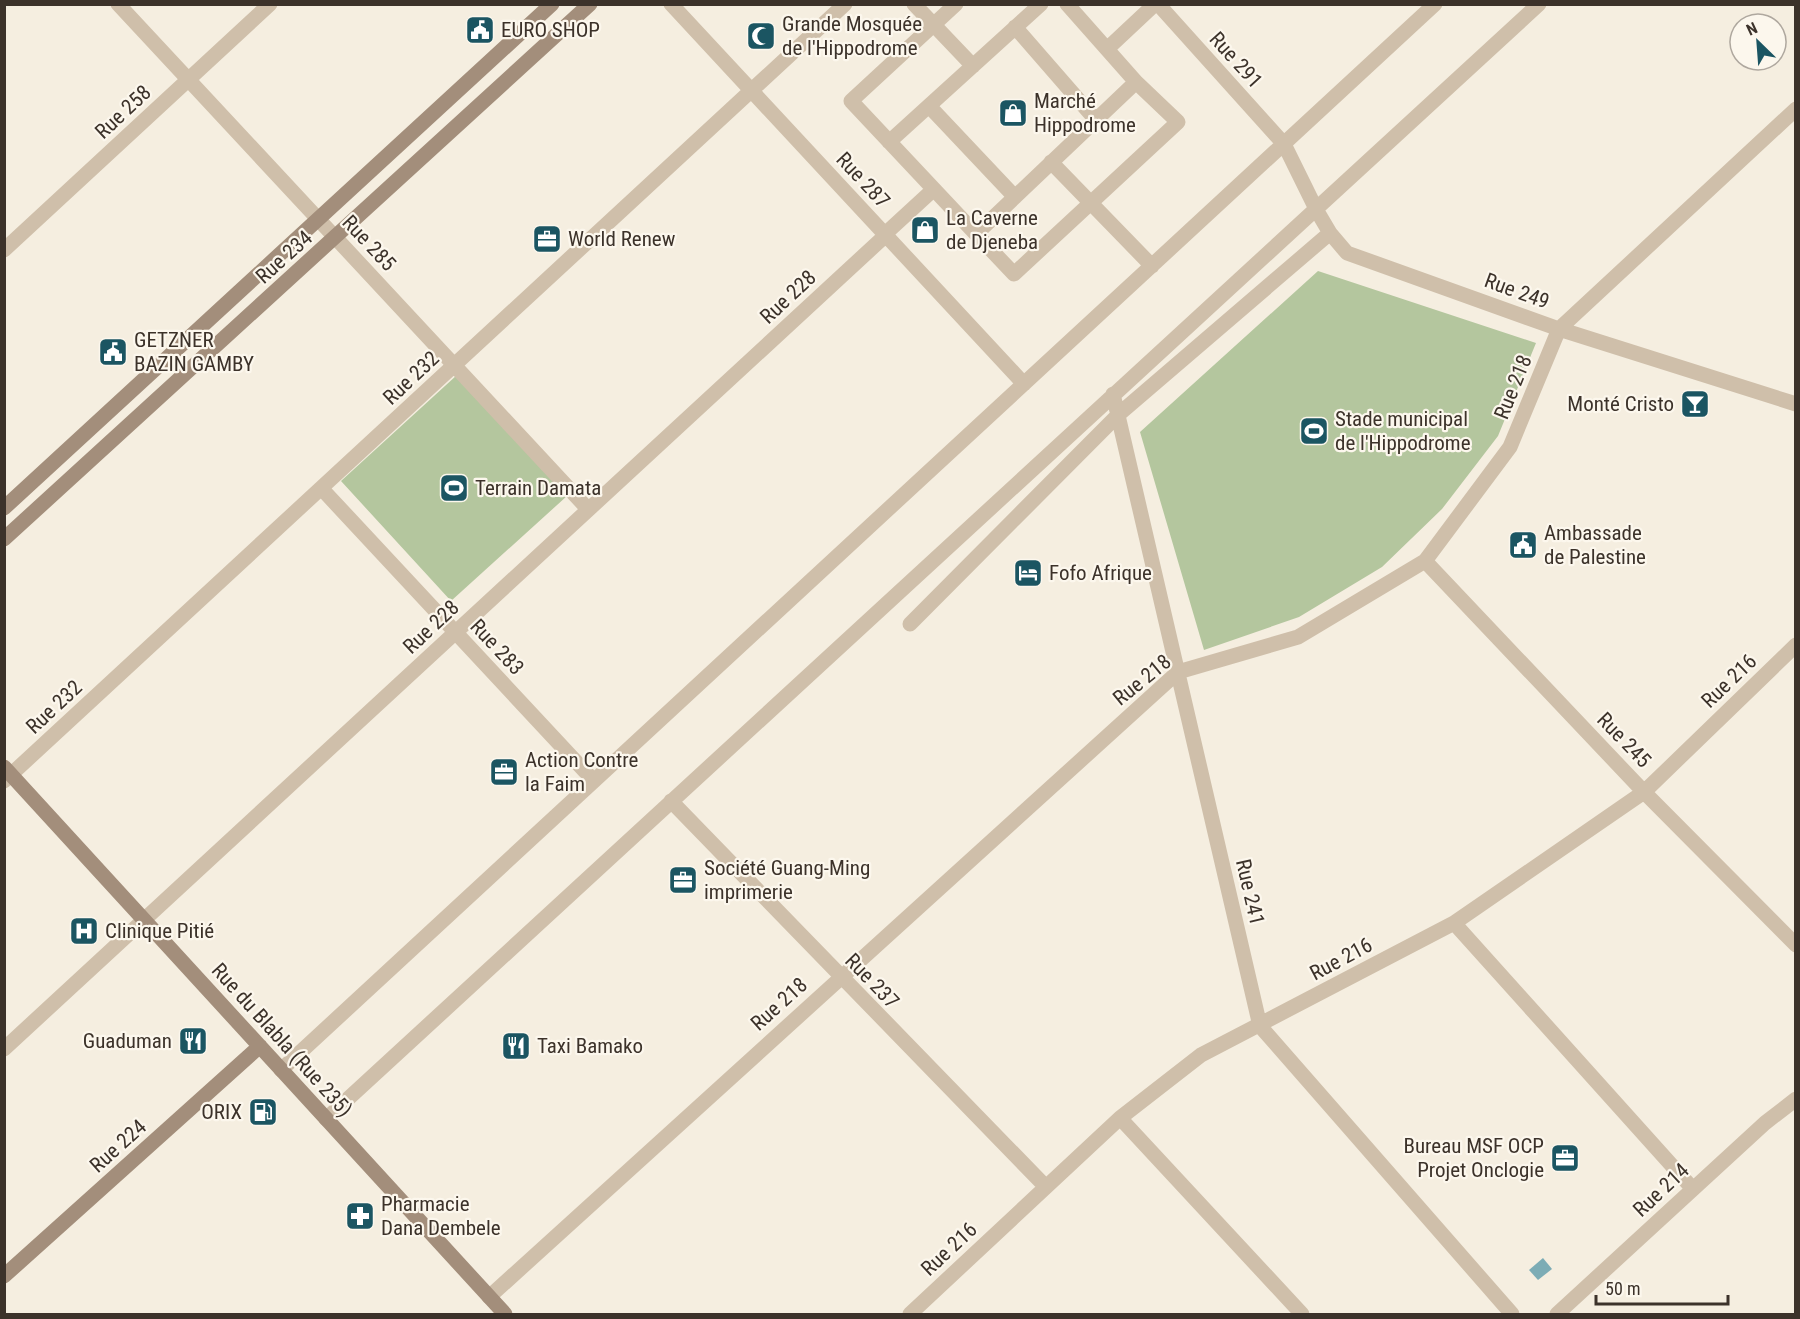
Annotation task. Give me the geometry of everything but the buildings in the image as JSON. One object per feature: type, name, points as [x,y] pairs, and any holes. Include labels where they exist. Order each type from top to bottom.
[{"type":"main road","name":"Rue 234","points":[[4,508],[320,221],[552,4]]},
{"type":"main road","name":"Rue 234","points":[[4,539],[590,4]]},
{"type":"main road","name":"Rue du Blabla (Rue 235)","points":[[7,774],[505,1314]]},
{"type":"main road","name":"Rue 224","points":[[4,1276],[260,1046]]},
{"type":"street","name":"Rue 285","points":[[118,4],[588,509]]},
{"type":"street","name":"Rue 258","points":[[4,250],[270,4]]},
{"type":"street","name":"Rue 287","points":[[671,4],[1024,384]]},
{"type":"street","name":"Rue 232","points":[[7,774],[321,489],[845,4]]},
{"type":"street","points":[[914,4],[973,66]]},
{"type":"street","points":[[956,4],[851,101],[1014,274],[1178,122],[1136,82],[1067,4]]},
{"type":"street","points":[[889,142],[1041,4]]},
{"type":"street","points":[[1107,49],[1156,4]]},
{"type":"street","name":"Rue 291","points":[[1156,4],[1284,144]]},
{"type":"street","points":[[281,1070],[1435,4]]},
{"type":"street","points":[[326,1119],[1113,394],[1317,211],[1539,4]]},
{"type":"street","points":[[1015,27],[1096,120]]},
{"type":"street","points":[[976,234],[1136,82]]},
{"type":"street","points":[[929,106],[1015,197]]},
{"type":"street","name":"Rue 218","points":[[489,1298],[839,977],[1178,672],[1298,637],[1425,561],[1510,447],[1559,329],[1796,109]]},
{"type":"street","name":"Rue 249","points":[[1284,144],[1317,211],[1330,233],[1347,253],[1559,329],[1796,404]]},
{"type":"street","points":[[1051,162],[1152,266]]},
{"type":"street","name":"Rue 228","points":[[4,1049],[934,189]]},
{"type":"street","points":[[910,624],[1119,414],[1330,233]]},
{"type":"street","name":"Rue 241","points":[[1113,394],[1260,1026],[1512,1314]]},
{"type":"street","name":"Rue 283","points":[[321,489],[594,781]]},
{"type":"street","name":"Rue 245","points":[[1425,561],[1644,792],[1796,945]]},
{"type":"street","name":"Rue 216","points":[[910,1314],[1120,1118],[1201,1055],[1454,923],[1644,792],[1796,645]]},
{"type":"street","name":"Rue 237","points":[[671,801],[839,977],[1046,1187]]},
{"type":"street","points":[[1454,923],[1693,1189]]},
{"type":"street","name":"Rue 214","points":[[1557,1314],[1765,1123],[1796,1099]]},
{"type":"street","points":[[1120,1118],[1302,1314]]},
{"type":"green space","points":[[1318,271],[1536,343],[1498,436],[1442,509],[1382,567],[1299,617],[1204,650],[1140,432]]},
{"type":"green space","name":"Terrain Damata","points":[[457,375],[567,496],[451,601],[341,481]]},
{"type":"water","points":[[1543,1258],[1552,1269],[1538,1280],[1529,1270]]},
{"type":"place","name":"EURO SHOP","points":[[480,30]]},
{"type":"place","name":"Grande Mosquée de l'Hippodrome","points":[[761,36]]},
{"type":"place","name":"Marché Hippodrome","points":[[1013,113]]},
{"type":"place","name":"La Caverne de Djeneba","points":[[925,230]]},
{"type":"place","name":"World Renew","points":[[547,239]]},
{"type":"place","name":"GETZNER BAZIN GAMBY","points":[[113,352]]},
{"type":"place","name":"Monté Cristo","points":[[1695,404]]},
{"type":"place","name":"Stade municipal de l'Hippodrome","points":[[1314,431]]},
{"type":"place","name":"Terrain Damata","points":[[454,488]]},
{"type":"place","name":"Ambassade de Palestine","points":[[1523,545]]},
{"type":"place","name":"Fofo Afrique","points":[[1028,573]]},
{"type":"place","name":"Action Contre la Faim","points":[[504,772]]},
{"type":"place","name":"Société Guang-Ming imprimerie","points":[[683,880]]},
{"type":"place","name":"Clinique Pitié","points":[[84,931]]},
{"type":"place","name":"Guaduman","points":[[193,1041]]},
{"type":"place","name":"Taxi Bamako","points":[[516,1046]]},
{"type":"place","name":"ORIX","points":[[263,1112]]},
{"type":"place","name":"Bureau MSF OCP Projet Onclogie","points":[[1565,1158]]},
{"type":"place","name":"Pharmacie Dana Dembele","points":[[360,1216]]}]
